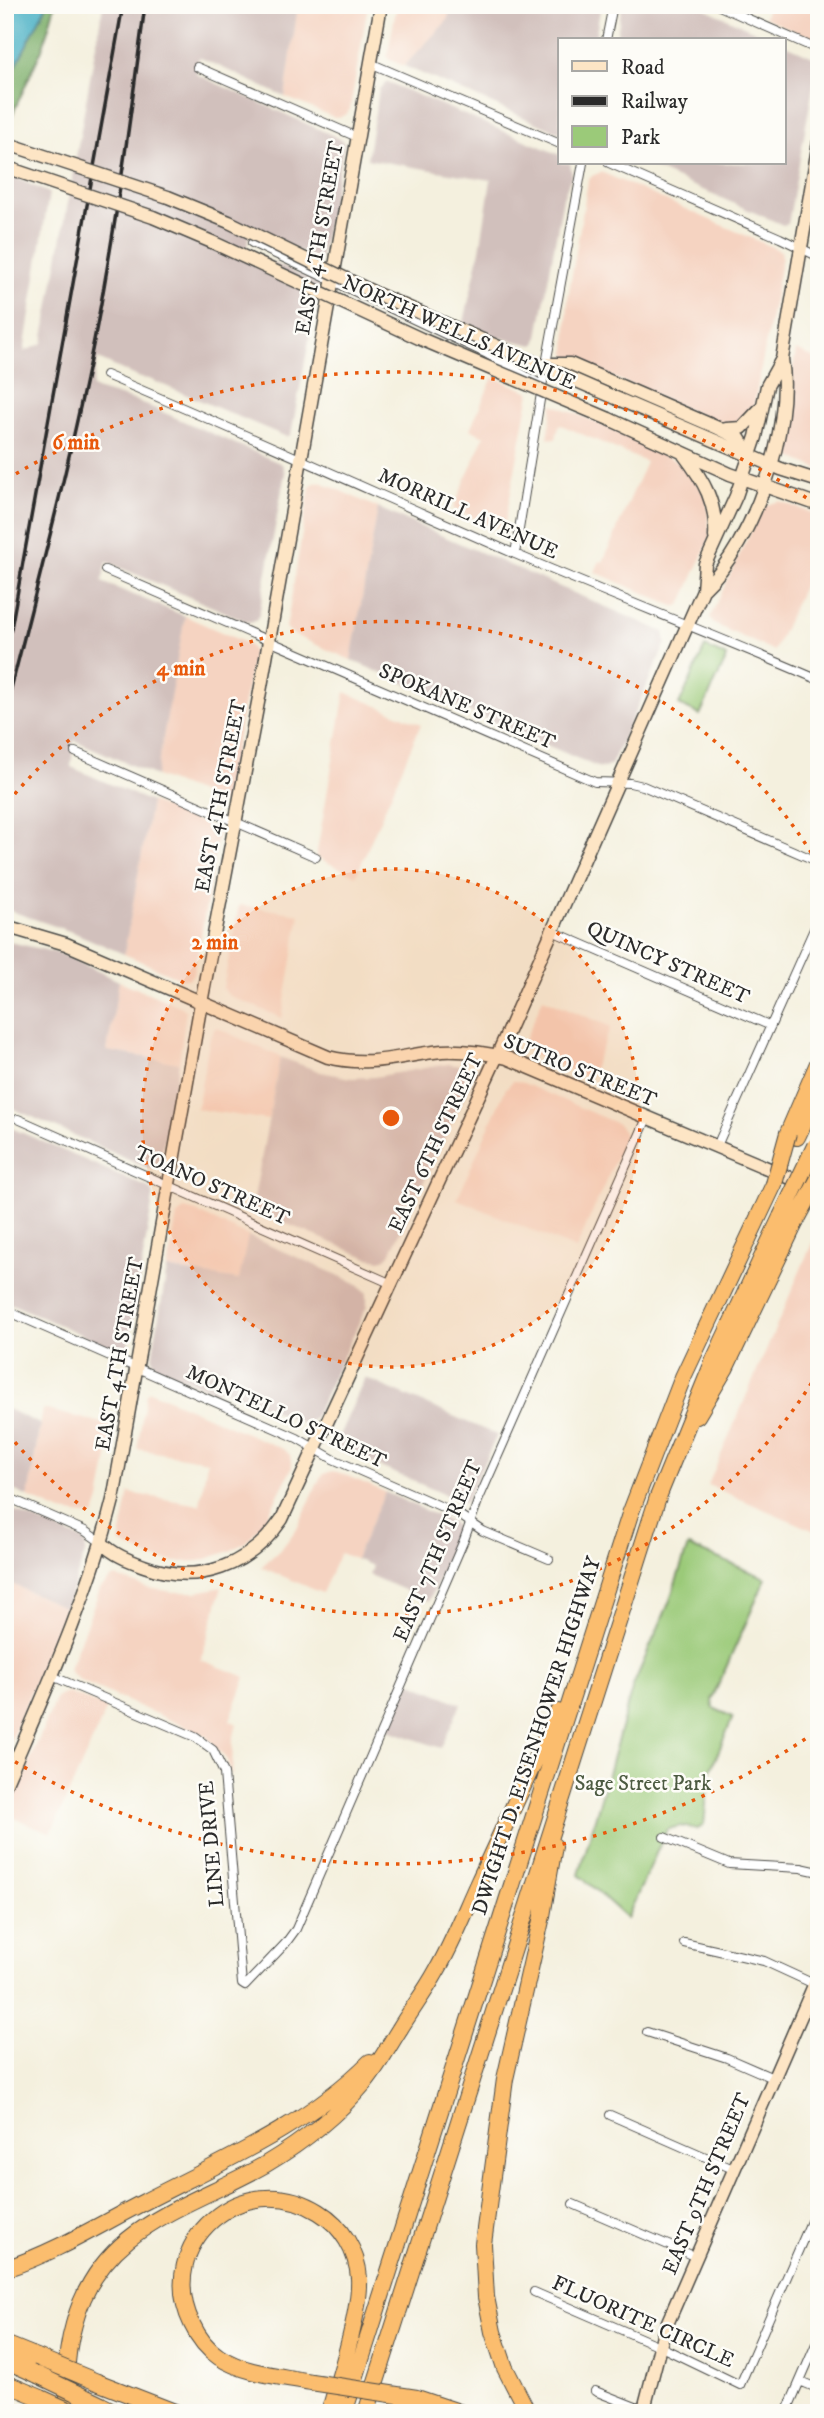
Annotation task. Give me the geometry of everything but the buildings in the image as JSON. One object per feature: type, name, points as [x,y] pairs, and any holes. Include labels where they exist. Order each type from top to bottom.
[{"type":"highway","points":[[792,1135],[819,1061]]},
{"type":"highway","name":"DWIGHT D. EISENHOWER HIGHWAY","points":[[344,2413],[626,1526],[683,1377],[774,1184],[792,1135],[819,1090]]},
{"type":"highway","name":"DWIGHT D. EISENHOWER HIGHWAY","points":[[366,2413],[639,1551],[679,1441],[713,1360],[788,1220],[817,1142]]},
{"type":"highway","points":[[788,1220],[819,1178]]},
{"type":"highway","points":[[73,2413],[67,2380],[71,2336],[84,2295],[109,2257],[126,2240],[168,2212],[265,2164],[318,2129],[381,2062],[442,1960],[585,1653]]},
{"type":"highway","points":[[528,2413],[505,2368],[493,2332],[485,2288],[483,2244],[505,2079],[547,1889],[557,1812]]},
{"type":"highway","points":[[5,2269],[44,2253],[303,2118],[348,2083],[399,2029]]},
{"type":"highway","points":[[329,2413],[359,2292],[359,2278],[351,2249],[335,2225],[311,2207],[267,2198],[236,2205],[203,2229],[188,2254],[183,2284],[188,2316],[206,2345],[218,2356],[248,2370],[311,2382],[417,2398],[462,2413]]},
{"type":"highway","points":[[5,2344],[177,2413]]},
{"type":"highway","points":[[5,2360],[117,2413]]},
{"type":"highway","points":[[5,2383],[73,2413]]},
{"type":"main road","name":"EAST 4TH STREET","points":[[5,1785],[52,1676],[102,1543],[123,1454],[201,1003],[269,641],[381,5]]},
{"type":"main road","name":"EAST 6TH STREET","points":[[102,1543],[118,1556],[153,1570],[202,1574],[238,1562],[262,1544],[282,1519],[497,1056],[703,590],[732,557],[765,487],[772,465],[785,392],[782,359],[819,142]]},
{"type":"main road","name":"NORTH WELLS AVENUE","points":[[5,143],[168,197],[229,222],[375,293],[750,456],[819,481]]},
{"type":"main road","name":"NORTH WELLS AVENUE","points":[[5,167],[153,218],[212,242],[409,334],[742,478],[819,505]]},
{"type":"main road","name":"EAST 6TH STREET","points":[[703,590],[703,574],[750,456],[762,402],[774,370],[782,359]]},
{"type":"main road","points":[[546,364],[570,364],[718,428],[740,438],[750,456]]},
{"type":"main road","points":[[718,428],[742,428],[756,416],[762,402]]},
{"type":"main road","points":[[682,452],[697,471],[712,500],[716,524],[714,544]]},
{"type":"main road","name":"SUTRO STREET","points":[[5,926],[66,944],[311,1051],[342,1061],[386,1061],[458,1051],[497,1056],[522,1064],[819,1190]]},
{"type":"main road","name":"EAST 9TH STREET","points":[[643,2412],[659,2346],[816,1979]]},
{"type":"street","points":[[606,38],[613,5]]},
{"type":"street","points":[[717,5],[819,50]]},
{"type":"street","points":[[370,63],[558,143]]},
{"type":"street","points":[[197,67],[357,137]]},
{"type":"street","points":[[515,554],[542,385],[583,164]]},
{"type":"street","points":[[611,164],[819,257]]},
{"type":"street","points":[[252,243],[487,354],[542,385]]},
{"type":"street","points":[[487,354],[512,363],[546,364]]},
{"type":"street","name":"MORRILL AVENUE","points":[[106,374],[515,554],[819,680]]},
{"type":"street","name":"SPOKANE STREET","points":[[105,570],[595,782],[643,786],[819,862]]},
{"type":"street","points":[[75,752],[316,857]]},
{"type":"street","points":[[716,1148],[819,918]]},
{"type":"street","name":"QUINCY STREET","points":[[552,931],[771,1026]]},
{"type":"street","name":"EAST 7TH STREET","points":[[245,1986],[285,1944],[299,1923],[478,1501],[647,1118]]},
{"type":"street","name":"TOANO STREET","points":[[18,1119],[392,1284]]},
{"type":"street","name":"MONTELLO STREET","points":[[5,1310],[297,1438],[334,1460],[458,1514],[483,1531],[550,1559]]},
{"type":"street","points":[[5,1496],[85,1531],[102,1543]]},
{"type":"street","name":"LINE DRIVE","points":[[52,1676],[195,1737],[213,1750],[224,1773],[242,1984],[245,1986]]},
{"type":"street","points":[[664,1837],[741,1867],[801,1868],[819,1872]]},
{"type":"street","points":[[684,1943],[764,1961],[816,1979]]},
{"type":"street","points":[[647,2032],[727,2058],[774,2078]]},
{"type":"street","points":[[610,2115],[733,2169]]},
{"type":"street","name":"FLUORITE CIRCLE","points":[[534,2292],[659,2346],[740,2385],[819,2203]]},
{"type":"street","points":[[573,2204],[696,2257]]},
{"type":"street","points":[[786,2413],[819,2337]]},
{"type":"street","points":[[800,2381],[819,2389]]},
{"type":"street","points":[[595,2391],[643,2412]]},
{"type":"shaded area","points":[[103,5],[298,5],[285,97],[199,57],[196,74],[334,136],[344,144],[320,260],[251,230],[246,250],[320,284],[291,434],[287,437],[98,359],[92,388],[137,401],[282,464],[285,473],[259,615],[255,621],[248,622],[107,562],[102,582],[185,616],[156,776],[74,740],[71,767],[151,802],[124,954],[75,933],[5,909],[5,173],[49,193],[24,352],[43,343]]},
{"type":"shaded area","points":[[298,5],[368,5],[350,109],[340,117],[333,117],[285,97]]},
{"type":"shaded area","points":[[397,5],[466,5],[404,66],[387,57]]},
{"type":"shaded area","points":[[466,5],[601,5],[595,38],[558,38],[558,132],[404,66],[447,21],[451,8],[463,9]]},
{"type":"shaded area","points":[[622,5],[697,5],[771,38],[616,38]]},
{"type":"shaded area","points":[[770,5],[819,5],[819,38],[814,39],[764,17]]},
{"type":"shaded area","points":[[786,45],[813,57],[817,65],[788,224],[783,225],[643,164],[786,164]]},
{"type":"shaded area","points":[[387,82],[558,154],[558,164],[570,164],[572,174],[563,198],[537,342],[534,345],[486,335],[464,322],[480,250],[491,180],[367,159],[379,89]]},
{"type":"shaded area","points":[[601,172],[781,251],[754,405],[744,421],[728,425],[719,423],[571,359],[566,354],[568,298],[588,181]]},
{"type":"shaded area","points":[[796,350],[819,360],[819,469],[787,455],[783,449]]},
{"type":"shaded area","points":[[493,377],[530,392],[505,523],[496,528],[453,509],[484,436],[470,429]]},
{"type":"shaded area","points":[[553,404],[629,436],[679,463],[690,472],[707,497],[710,538],[682,603],[678,606],[595,572],[600,561],[603,562],[646,462],[559,424],[556,439],[548,438]]},
{"type":"shaded area","points":[[321,482],[378,508],[351,660],[294,635],[286,628],[310,487]]},
{"type":"shaded area","points":[[779,501],[819,515],[819,551],[774,651],[714,624],[710,617],[759,514],[765,506]]},
{"type":"shaded area","points":[[378,508],[664,632],[666,643],[611,765],[597,767],[351,660]]},
{"type":"shaded area","points":[[185,616],[246,643],[253,653],[227,797],[223,802],[156,776]]},
{"type":"shaded area","points":[[345,692],[421,724],[356,876],[316,857]]},
{"type":"shaded area","points":[[151,802],[215,829],[218,833],[200,942],[193,974],[189,979],[181,979],[124,954]]},
{"type":"shaded area","points":[[239,905],[300,914],[282,1018],[228,995],[223,988]]},
{"type":"shaded area","points":[[5,941],[59,953],[119,981],[107,1051],[179,1063],[162,1153],[157,1167],[152,1170],[12,1108],[7,1126],[149,1188],[154,1193],[128,1346],[121,1352],[5,1301]]},
{"type":"shaded area","points":[[119,981],[186,1011],[179,1063],[107,1051]]},
{"type":"shaded area","points":[[543,998],[611,1027],[589,1078],[526,1048],[525,1040]]},
{"type":"shaded area","points":[[216,1027],[280,1057],[268,1120],[197,1109],[210,1037]]},
{"type":"shaded area","points":[[280,1057],[321,1072],[351,1078],[374,1077],[448,1064],[462,1066],[470,1075],[469,1086],[386,1258],[368,1258],[252,1209]]},
{"type":"shaded area","points":[[513,1081],[521,1082],[618,1124],[624,1131],[625,1138],[576,1249],[457,1199],[506,1088]]},
{"type":"shaded area","points":[[184,1209],[248,1236],[240,1280],[167,1269],[177,1216]]},
{"type":"shaded area","points":[[819,1227],[819,1533],[708,1485]]},
{"type":"shaded area","points":[[248,1236],[356,1283],[367,1293],[367,1306],[314,1418],[305,1424],[220,1388],[214,1392],[156,1366],[152,1358],[167,1269],[239,1280]]},
{"type":"shaded area","points":[[365,1378],[497,1435],[465,1503],[338,1449],[338,1438]]},
{"type":"shaded area","points":[[150,1391],[285,1450],[290,1455],[292,1468],[265,1521],[246,1542],[230,1551],[200,1561],[176,1562],[154,1559],[119,1543],[129,1493],[200,1505],[207,1461],[137,1449],[146,1394]]},
{"type":"shaded area","points":[[5,1408],[40,1424],[28,1497],[5,1486]]},
{"type":"shaded area","points":[[43,1409],[114,1426],[95,1515],[61,1512],[28,1497]]},
{"type":"shaded area","points":[[332,1471],[385,1492],[355,1559],[340,1553],[322,1593],[261,1567],[282,1548],[298,1527],[320,1478]]},
{"type":"shaded area","points":[[385,1492],[453,1523],[459,1529],[429,1601],[369,1575],[372,1566],[355,1559]]},
{"type":"shaded area","points":[[5,1507],[83,1540],[85,1553],[66,1608],[5,1581]]},
{"type":"shaded area","points":[[116,1577],[147,1588],[174,1592],[196,1592],[222,1587],[201,1660],[246,1677],[230,1720],[237,1724],[233,1740],[232,1776],[227,1760],[206,1736],[81,1681],[71,1673],[69,1669],[100,1589]]},
{"type":"shaded area","points":[[5,1581],[66,1608],[5,1754]]},
{"type":"shaded area","points":[[410,1682],[461,1704],[441,1748],[388,1730]]},
{"type":"shaded area","points":[[67,1692],[107,1708],[51,1833],[7,1815],[56,1698]]},
{"type":"green space","points":[[47,5],[55,5],[43,47],[7,126],[5,87]]},
{"type":"green space","points":[[705,647],[727,657],[700,715],[679,705]]},
{"type":"green space","name":"Sage Street Park","points":[[688,1546],[766,1578],[712,1699],[713,1708],[733,1717],[709,1774],[704,1825],[697,1829],[681,1826],[667,1829],[627,1918],[579,1875],[633,1686],[669,1603]]},
{"type":"water","points":[[5,5],[47,5],[5,87]]},
{"type":"railway","points":[[5,662],[123,5]]},
{"type":"railway","points":[[5,712],[66,471],[97,325],[145,5]]}]
